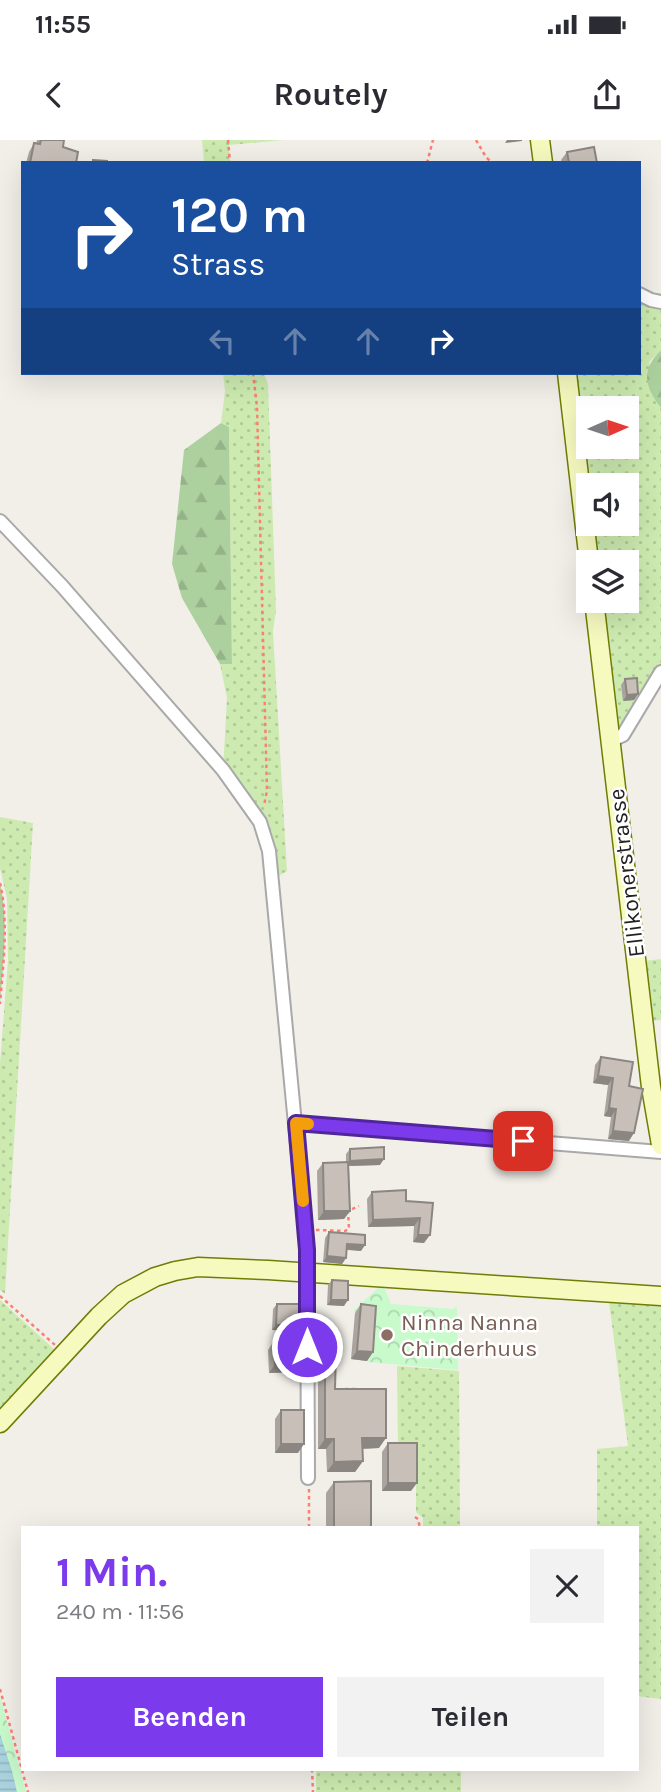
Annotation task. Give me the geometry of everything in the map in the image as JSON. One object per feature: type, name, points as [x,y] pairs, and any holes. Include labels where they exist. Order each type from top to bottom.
[{"type":"street","points":[[540,140],[543,161]]},
{"type":"street","points":[[641,295],[661,302]]},
{"type":"street","points":[[567,375],[588,550]]},
{"type":"street","points":[[0,521],[62,586],[223,770],[260,822],[269,851],[306,1230],[309,1478]]},
{"type":"street","name":"Ellikonerstrasse","points":[[595,613],[651,1087],[661,1145]]},
{"type":"street","points":[[610,741],[622,734],[661,672]]},
{"type":"street","points":[[296,1123],[661,1152]]},
{"type":"street","points":[[0,1423],[99,1316],[123,1294],[155,1277],[198,1267],[661,1296]]},
{"type":"path","points":[[228,140],[230,161]]},
{"type":"path","points":[[428,161],[433,140]]},
{"type":"path","points":[[476,140],[490,161]]},
{"type":"path","points":[[253,375],[257,407],[267,791],[260,822]]},
{"type":"path","points":[[0,883],[4,898],[4,954],[0,1004]]},
{"type":"path","points":[[306,1230],[345,1231],[349,1229],[348,1211],[359,1206]]},
{"type":"path","points":[[0,1296],[64,1354]]},
{"type":"path","points":[[339,1391],[357,1388],[362,1393]]},
{"type":"path","points":[[309,1478],[309,1526]]},
{"type":"path","points":[[415,1517],[420,1526]]},
{"type":"path","points":[[0,1689],[21,1766]]},
{"type":"path","points":[[22,1771],[28,1792]]},
{"type":"path","points":[[312,1771],[313,1792]]},
{"type":"green space","points":[[202,140],[284,140],[229,145],[230,161],[204,161]]},
{"type":"green space","points":[[641,295],[661,302],[661,350],[649,362],[661,408],[661,672],[623,735],[610,741],[595,613],[639,613],[639,550],[588,550],[586,536],[639,536],[639,473],[579,473],[577,459],[639,459],[639,396],[576,396],[576,450],[567,375],[641,375]]},
{"type":"green space","points":[[661,350],[661,408],[651,392],[647,378],[650,364]]},
{"type":"green space","points":[[223,375],[265,375],[268,384],[276,610],[273,631],[287,871],[272,880],[260,822],[223,770],[227,698],[220,664],[232,663],[229,427],[221,423],[225,391]]},
{"type":"green space","points":[[221,423],[229,427],[232,664],[220,664],[182,598],[172,564],[184,450]]},
{"type":"green space","points":[[0,817],[33,823],[5,1294],[0,1290],[0,1064],[8,960],[7,899],[0,868]]},
{"type":"green space","points":[[0,883],[5,928],[0,1004]]},
{"type":"green space","points":[[661,959],[661,1020],[650,1021],[644,961]]},
{"type":"green space","points":[[379,1287],[384,1287],[391,1304],[453,1309],[457,1306],[458,1370],[368,1362],[372,1314],[353,1311]]},
{"type":"green space","points":[[0,1300],[55,1350],[0,1409]]},
{"type":"green space","points":[[609,1302],[661,1304],[661,1699],[639,1696],[639,1526],[597,1526],[597,1449],[628,1446]]},
{"type":"green space","points":[[397,1366],[459,1371],[460,1526],[423,1526],[423,1518],[416,1512],[416,1449],[398,1450]]},
{"type":"green space","points":[[0,1696],[26,1792],[0,1792]]},
{"type":"green space","points":[[316,1771],[461,1771],[461,1792],[316,1792]]},
{"type":"water","points":[[0,1734],[12,1771],[17,1792],[0,1792]]},
{"type":"building","points":[[41,140],[64,140],[63,147],[78,152],[76,161],[30,161],[34,143],[40,144]]},
{"type":"building","points":[[594,147],[597,161],[569,161],[567,152]]},
{"type":"building","points":[[637,678],[638,694],[627,695],[625,679]]},
{"type":"building","points":[[601,1057],[633,1062],[629,1086],[643,1089],[634,1133],[613,1131],[616,1109],[609,1108],[613,1078],[598,1076]]},
{"type":"building","points":[[384,1147],[384,1159],[350,1161],[350,1149]]},
{"type":"building","points":[[348,1162],[350,1211],[324,1211],[323,1163]]},
{"type":"building","points":[[406,1190],[406,1201],[433,1203],[430,1235],[418,1235],[420,1218],[373,1220],[372,1192]]},
{"type":"building","points":[[329,1232],[365,1235],[365,1245],[347,1244],[346,1258],[327,1256]]},
{"type":"building","points":[[332,1280],[348,1281],[348,1300],[331,1300]]},
{"type":"building","points":[[277,1304],[301,1304],[300,1325],[276,1325]]},
{"type":"building","points":[[361,1304],[376,1306],[373,1352],[357,1351]]},
{"type":"building","points":[[303,1340],[304,1363],[275,1364],[274,1341]]},
{"type":"building","points":[[325,1352],[336,1352],[335,1389],[386,1389],[386,1438],[362,1438],[363,1461],[334,1462],[334,1439],[325,1439]]},
{"type":"building","points":[[281,1410],[304,1410],[304,1444],[281,1444]]},
{"type":"building","points":[[388,1443],[417,1443],[417,1483],[388,1483]]},
{"type":"building","points":[[371,1481],[371,1526],[334,1526],[334,1482]]},
{"type":"slow traffic","points":[[303,1201],[296,1123],[308,1124]]},
{"type":"place","name":"Ninna Nanna Chinderhuus","points":[[387,1335]]},
{"type":"route","points":[[307,1347],[307,1250],[296,1123],[523,1141]]}]
